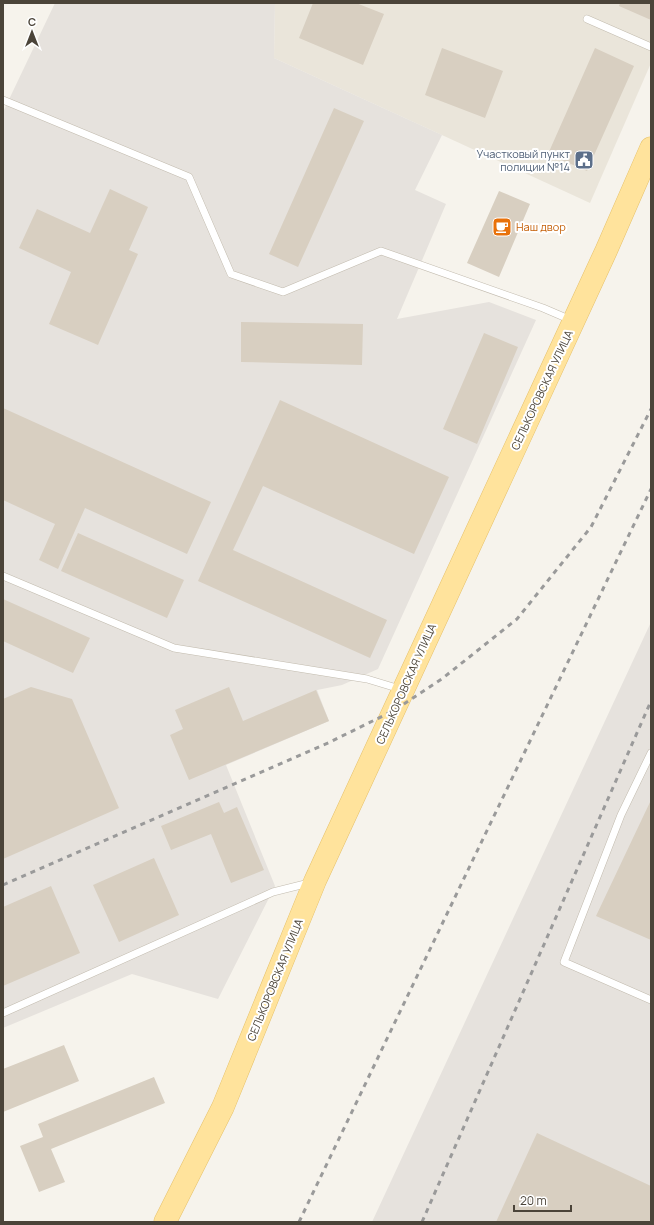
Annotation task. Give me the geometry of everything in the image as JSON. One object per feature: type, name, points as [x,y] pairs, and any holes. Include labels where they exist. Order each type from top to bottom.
[{"type":"main road","name":"СЕЛЬКОРОВСКАЯ УЛИЦА","points":[[165,1222],[223,1107],[315,881],[651,148]]},
{"type":"lane","points":[[587,19],[651,47]]},
{"type":"lane","points":[[3,100],[189,177],[231,274],[283,292],[380,251],[542,308],[573,321]]},
{"type":"lane","points":[[3,576],[174,648],[367,679],[403,690]]},
{"type":"lane","points":[[651,754],[621,815],[564,962],[651,1000]]},
{"type":"lane","points":[[3,1013],[273,892],[315,881]]},
{"type":"shaded area","points":[[55,3],[275,3],[274,58],[442,135],[415,190],[446,204],[397,319],[489,302],[536,320],[378,669],[342,685],[317,690],[329,721],[226,765],[275,886],[218,999],[132,974],[3,1028],[3,112]]},
{"type":"shaded area","points":[[275,3],[651,3],[651,63],[590,203],[274,58]]},
{"type":"shaded area","points":[[651,622],[651,1222],[372,1222]]},
{"type":"building","points":[[313,3],[356,3],[384,14],[363,65],[299,38]]},
{"type":"building","points":[[620,3],[651,3],[651,20],[619,6]]},
{"type":"building","points":[[442,48],[503,71],[485,118],[425,95]]},
{"type":"building","points":[[595,48],[634,66],[587,171],[548,154]]},
{"type":"building","points":[[334,108],[364,121],[298,267],[269,254]]},
{"type":"building","points":[[110,189],[148,207],[129,250],[138,254],[98,345],[49,324],[71,272],[19,248],[37,209],[90,233]]},
{"type":"building","points":[[499,191],[530,204],[499,277],[467,263]]},
{"type":"building","points":[[241,322],[363,324],[362,365],[241,362]]},
{"type":"building","points":[[484,333],[518,347],[477,444],[443,429]]},
{"type":"building","points":[[280,400],[449,477],[414,554],[263,486],[233,550],[387,620],[370,658],[198,581]]},
{"type":"building","points":[[3,408],[211,502],[187,554],[85,508],[58,569],[39,560],[55,524],[3,500]]},
{"type":"building","points":[[78,533],[184,580],[167,618],[61,571]]},
{"type":"building","points":[[3,599],[90,638],[73,673],[3,641]]},
{"type":"building","points":[[31,687],[72,699],[119,808],[3,859],[3,699]]},
{"type":"building","points":[[229,687],[243,721],[316,690],[329,721],[189,780],[170,735],[183,729],[175,710]]},
{"type":"building","points":[[651,800],[651,940],[596,916]]},
{"type":"building","points":[[219,802],[224,813],[237,807],[264,870],[231,883],[211,834],[171,850],[161,826]]},
{"type":"building","points":[[154,858],[179,915],[119,942],[93,885]]},
{"type":"building","points":[[51,886],[80,953],[3,986],[3,907]]},
{"type":"building","points":[[64,1045],[79,1081],[3,1112],[3,1069]]},
{"type":"building","points":[[154,1077],[165,1103],[51,1149],[65,1182],[39,1192],[20,1146],[43,1137],[38,1124]]},
{"type":"building","points":[[537,1133],[651,1186],[651,1222],[496,1222]]},
{"type":"railway","points":[[3,885],[330,742],[395,710],[443,678],[517,619],[591,527],[651,409]]},
{"type":"railway","points":[[299,1222],[651,489]]},
{"type":"railway","points":[[422,1222],[651,701]]},
{"type":"place","name":"Участковый пункт полиции №14","points":[[584,160]]},
{"type":"place","name":"Наш двор","points":[[502,227]]}]
